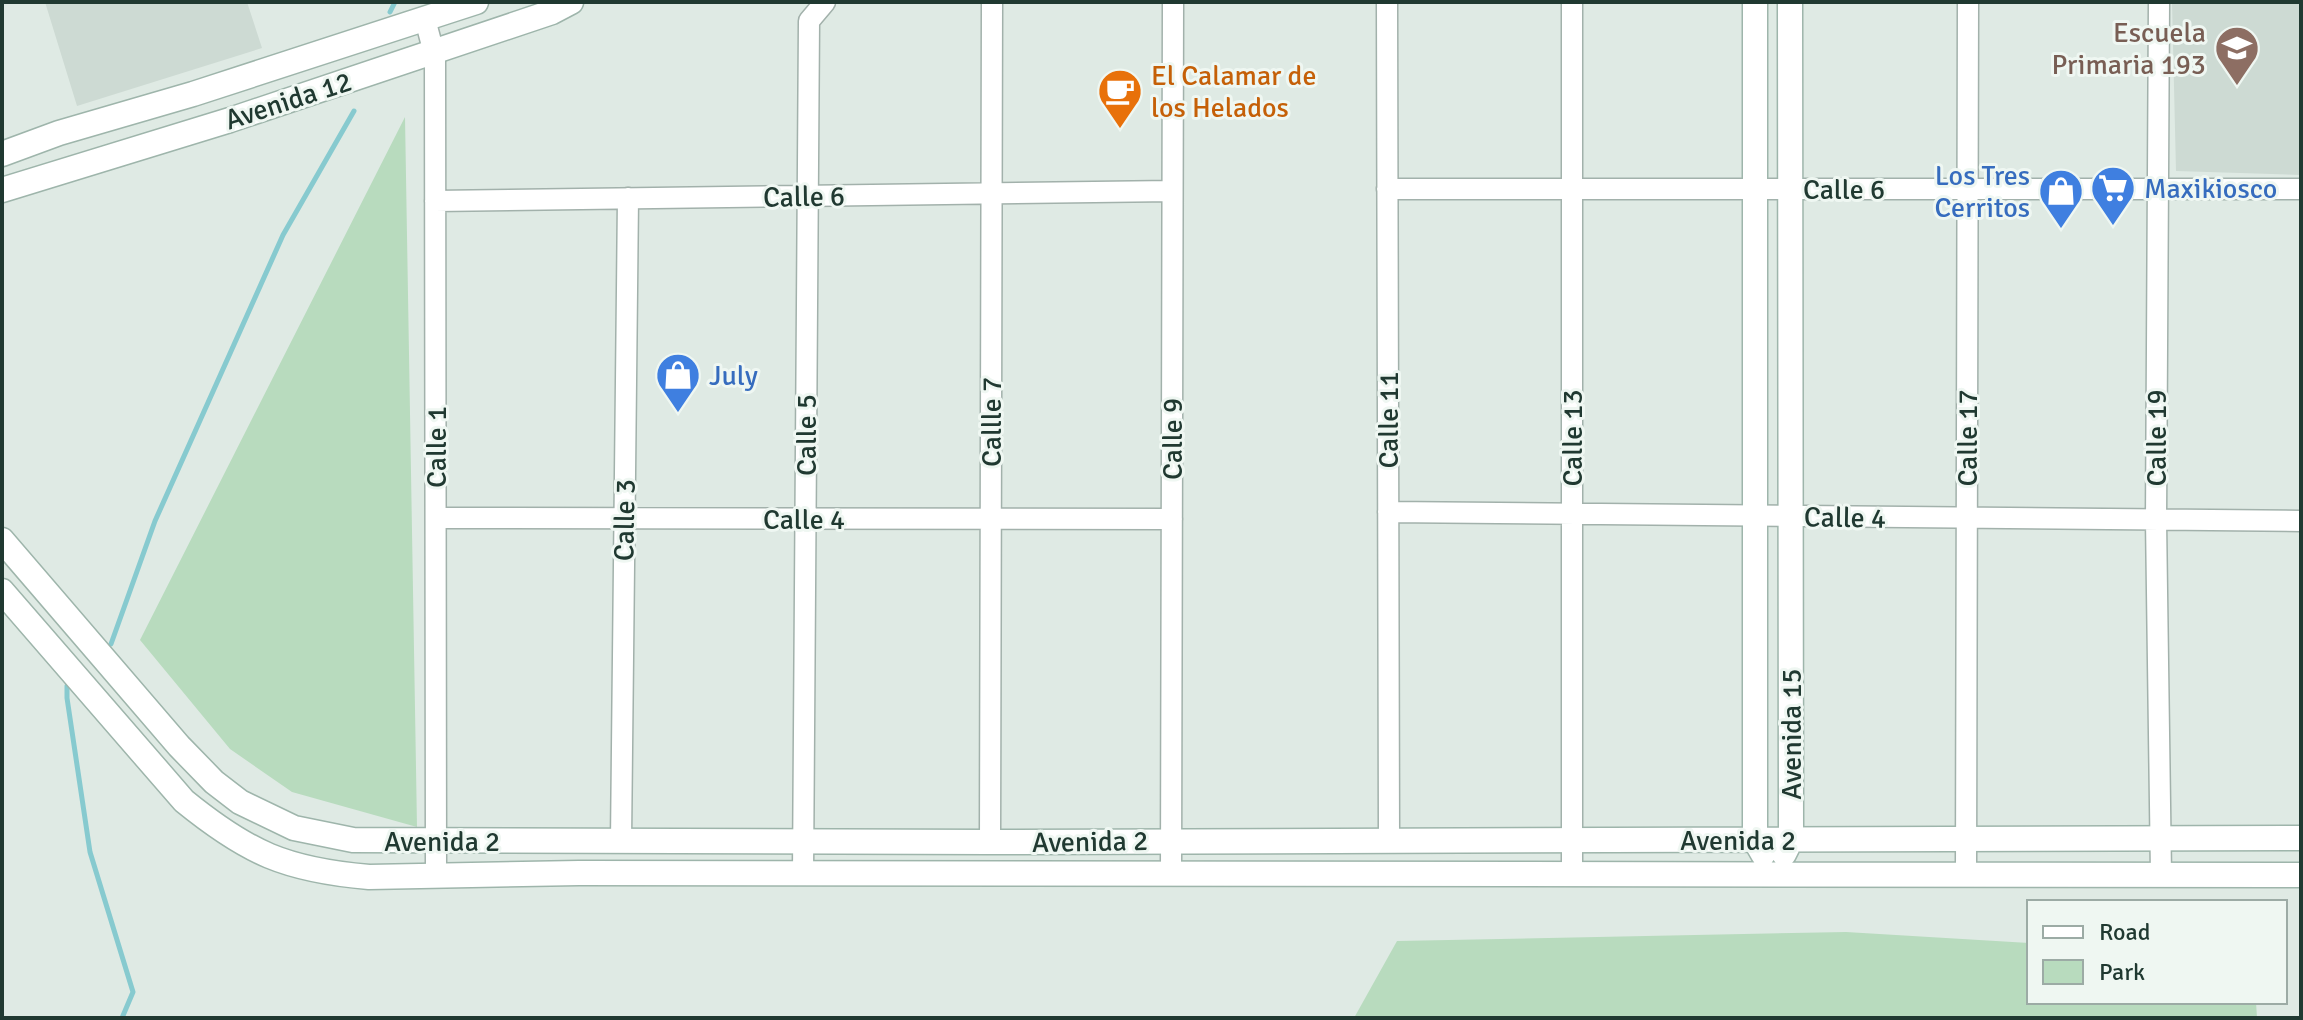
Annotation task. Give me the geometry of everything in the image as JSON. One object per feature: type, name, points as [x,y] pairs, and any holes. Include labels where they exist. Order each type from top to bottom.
[{"type":"main road","name":"Avenida 12","points":[[2,154],[59,133],[193,94],[476,2]]},
{"type":"main road","name":"Avenida 12","points":[[2,190],[230,120],[552,12],[571,2]]},
{"type":"main road","name":"Avenida 15","points":[[1755,2],[1755,840],[1774,874]]},
{"type":"main road","name":"Avenida 15","points":[[1774,874],[1791,840],[1790,2]]},
{"type":"main road","name":"Avenida 2","points":[[2,540],[179,746],[214,782],[240,802],[294,828],[353,840],[990,842],[2301,838]]},
{"type":"main road","name":"Avenida 2","points":[[2,591],[184,801],[216,827],[253,850],[310,870],[369,877],[579,873],[2301,875]]},
{"type":"street","name":"Calle 5","points":[[803,874],[809,21],[825,2]]},
{"type":"street","name":"Callle 7","points":[[990,842],[992,2]]},
{"type":"street","name":"Calle 9","points":[[1171,875],[1173,2]]},
{"type":"street","name":"Calle 11","points":[[1387,2],[1389,839]]},
{"type":"street","name":"Calle 13","points":[[1572,2],[1572,873]]},
{"type":"street","name":"Calle 17","points":[[1966,874],[1968,2]]},
{"type":"street","name":"Calle 19","points":[[2159,2],[2156,520],[2161,875]]},
{"type":"street","name":"Calle 1","points":[[425,19],[433,52],[435,201],[436,877]]},
{"type":"street","name":"Calle 6","points":[[1387,189],[2301,189]]},
{"type":"street","name":"Calle 6","points":[[435,201],[1172,191]]},
{"type":"street","name":"Calle 3","points":[[621,841],[628,198]]},
{"type":"street","name":"Calle 4","points":[[1388,512],[2301,521]]},
{"type":"street","name":"Calle 4","points":[[436,518],[1172,519]]},
{"type":"shaded area","points":[[45,2],[247,2],[262,48],[77,106]]},
{"type":"shaded area","name":"Escuela Primaria 193","points":[[2172,2],[2301,2],[2301,175],[2176,171]]},
{"type":"green space","points":[[405,117],[417,827],[292,792],[230,749],[140,640]]},
{"type":"green space","points":[[1846,932],[2027,943],[2027,1004],[2256,1004],[2257,1018],[1354,1018],[1397,941]]},
{"type":"waterway","points":[[390,12],[395,2]]},
{"type":"waterway","points":[[111,644],[155,521],[283,235],[354,111]]},
{"type":"waterway","points":[[67,686],[90,852],[133,992],[122,1018]]},
{"type":"place","name":"Escuela Primaria 193","points":[[2237,87]]},
{"type":"place","name":"El Calamar de los Helados","points":[[1120,130]]},
{"type":"place","name":"Maxikiosco","points":[[2113,227]]},
{"type":"place","name":"Los Tres Cerritos","points":[[2061,230]]},
{"type":"place","name":"July","points":[[678,414]]}]
